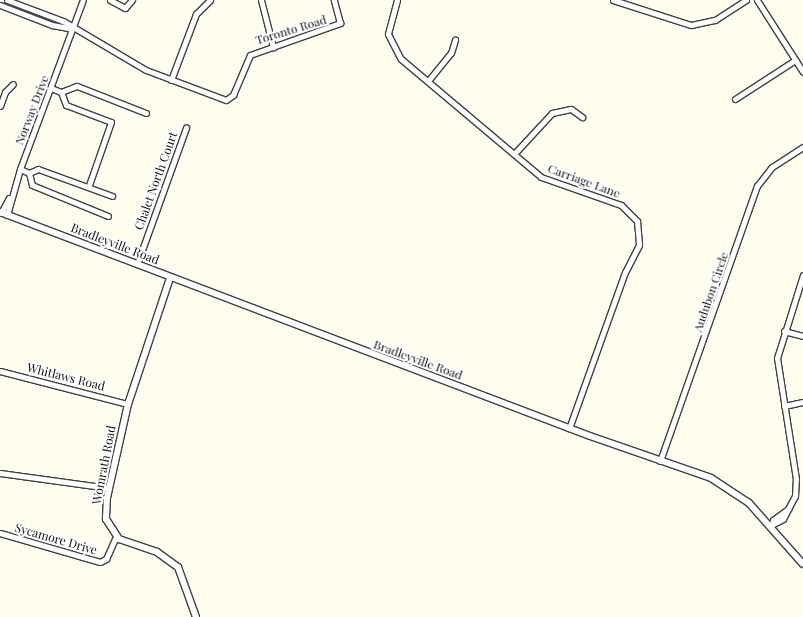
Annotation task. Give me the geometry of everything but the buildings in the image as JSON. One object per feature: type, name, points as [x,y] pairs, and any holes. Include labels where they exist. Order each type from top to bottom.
[{"type":"street","points":[[7,0],[63,21],[72,29],[146,70],[171,80],[196,14],[210,0]]},
{"type":"street","name":"Norway Drive","points":[[3,214],[83,0]]},
{"type":"street","points":[[110,0],[125,8],[132,0]]},
{"type":"street","points":[[261,0],[274,47]]},
{"type":"street","name":"Toronto Road","points":[[171,80],[228,99],[248,57],[334,28],[340,23],[334,0]]},
{"type":"street","name":"Carriage Lane","points":[[397,0],[388,29],[391,45],[401,59],[546,180],[624,206],[635,216],[640,230],[639,245],[622,279],[569,428]]},
{"type":"street","points":[[613,0],[699,25],[715,20],[746,0]]},
{"type":"street","points":[[757,0],[803,72]]},
{"type":"street","points":[[0,5],[52,25],[72,29]]},
{"type":"street","points":[[428,81],[451,53],[455,40]]},
{"type":"street","points":[[735,99],[795,60]]},
{"type":"street","points":[[0,106],[5,92],[13,84]]},
{"type":"street","points":[[51,88],[61,92],[77,86],[146,113]]},
{"type":"street","points":[[61,92],[66,105],[111,122],[89,185]]},
{"type":"street","points":[[514,154],[552,113],[571,109],[582,117]]},
{"type":"street","name":"Chalet North Court","points":[[137,264],[186,128]]},
{"type":"street","name":"Audubon Circle","points":[[660,461],[757,186],[772,167],[803,147]]},
{"type":"street","points":[[28,173],[38,168],[89,185],[112,196]]},
{"type":"street","points":[[20,169],[28,173],[32,186],[108,216]]},
{"type":"street","name":"Bradleyville Road","points":[[3,214],[728,487],[772,526],[803,564]]},
{"type":"street","points":[[772,526],[784,519],[796,488],[777,358],[784,331],[803,275]]},
{"type":"street","name":"Womrath Road","points":[[116,537],[106,519],[109,488],[128,404],[170,278]]},
{"type":"street","points":[[784,331],[803,336]]},
{"type":"street","name":"Whitlaws Road","points":[[0,371],[128,404]]},
{"type":"street","points":[[784,406],[803,402]]},
{"type":"street","points":[[0,473],[109,488]]},
{"type":"street","name":"Sycamore Drive","points":[[0,533],[100,562],[106,559],[116,537]]},
{"type":"street","points":[[116,537],[157,552],[174,563],[183,576],[196,617]]}]
